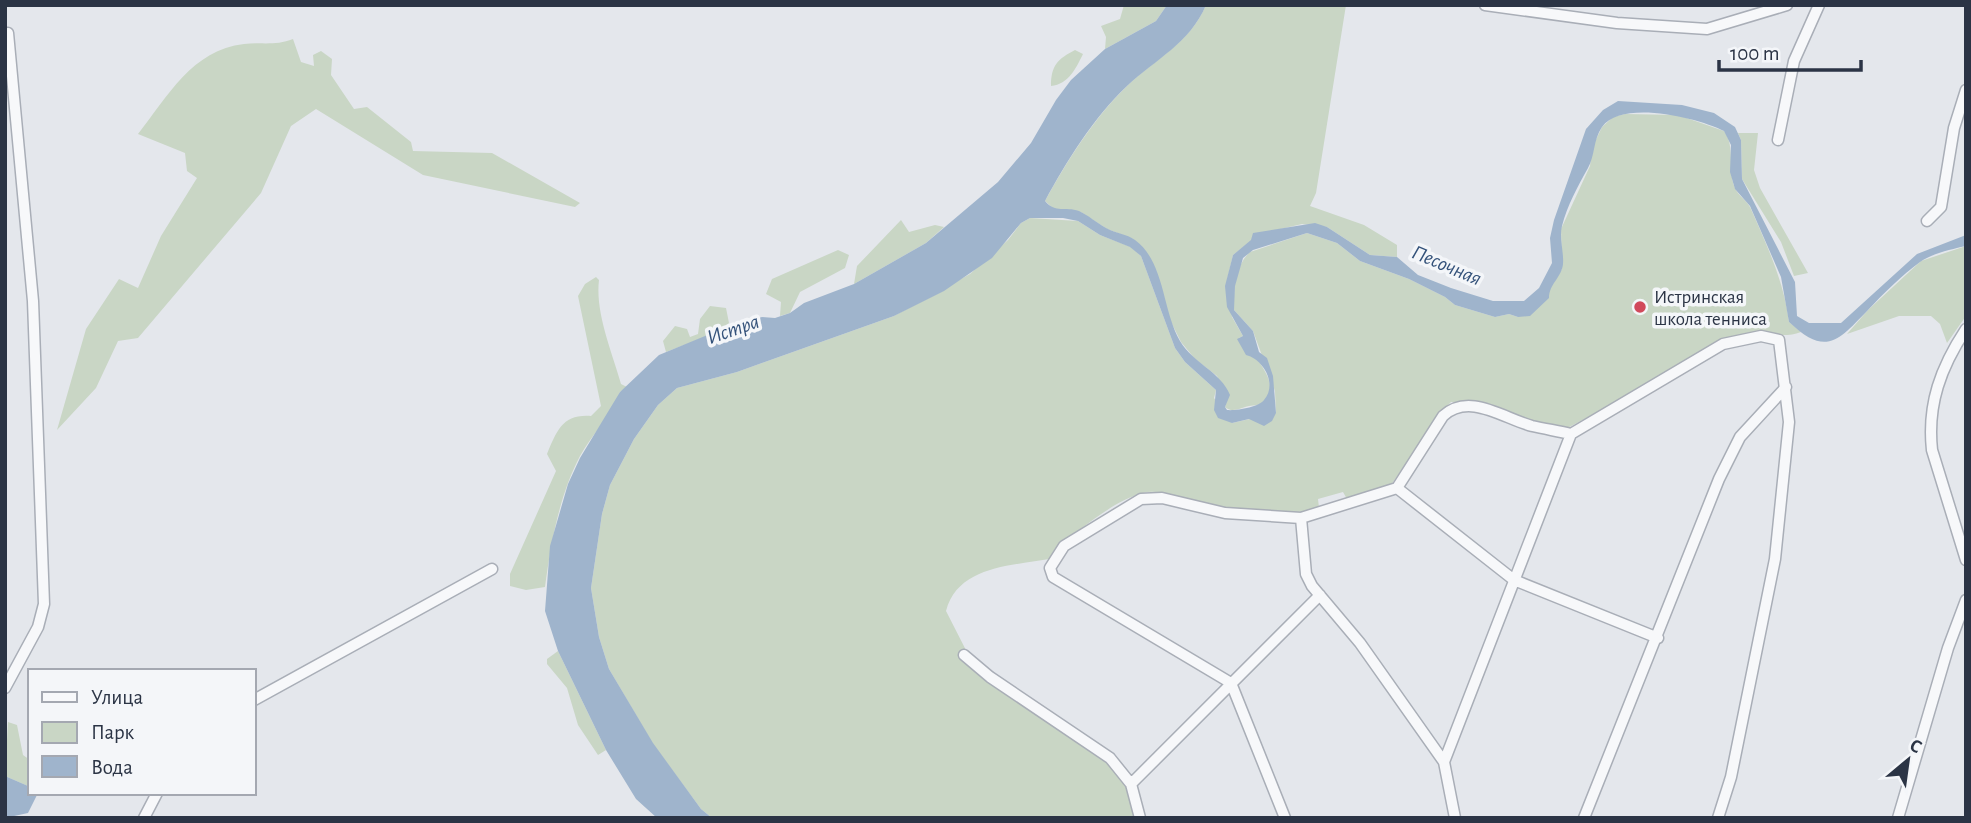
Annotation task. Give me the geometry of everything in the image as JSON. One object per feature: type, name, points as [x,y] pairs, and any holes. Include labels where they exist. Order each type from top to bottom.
[{"type":"street","points":[[1485,5],[1617,23],[1707,29],[1787,5]]},
{"type":"street","points":[[1778,140],[1794,61],[1819,5]]},
{"type":"street","points":[[5,688],[38,627],[44,604],[33,301],[8,33]]},
{"type":"street","points":[[1927,221],[1941,207],[1954,128],[1966,90]]},
{"type":"street","points":[[1966,329],[1938,380],[1930,432],[1932,450],[1966,560]]},
{"type":"street","points":[[1444,762],[1571,434],[1723,344],[1761,336],[1779,340],[1789,422],[1775,559],[1731,777],[1718,818]]},
{"type":"street","points":[[1584,818],[1658,638],[1719,479],[1740,436],[1786,387]]},
{"type":"street","points":[[1285,818],[1231,683],[1054,577],[1050,568],[1063,546],[1141,499],[1162,498],[1226,513],[1301,518],[1396,488],[1443,415],[1451,408],[1471,405],[1531,426],[1571,434]]},
{"type":"street","points":[[1396,488],[1514,580],[1658,638]]},
{"type":"street","points":[[1301,518],[1306,574],[1320,596],[1360,643],[1444,762],[1455,818]]},
{"type":"street","points":[[256,699],[492,569]]},
{"type":"street","points":[[1131,783],[1320,596]]},
{"type":"street","points":[[1898,818],[1948,648],[1966,600]]},
{"type":"street","points":[[964,655],[990,677],[1110,758],[1131,783],[1140,818]]},
{"type":"street","points":[[144,818],[157,795]]},
{"type":"green space","points":[[1124,5],[1167,5],[1156,21],[1105,49],[1106,37],[1101,26],[1120,19]]},
{"type":"green space","points":[[1206,5],[1346,5],[1316,193],[1310,206],[1364,225],[1397,245],[1397,257],[1370,255],[1327,227],[1302,224],[1260,234],[1233,255],[1227,280],[1232,317],[1243,336],[1239,338],[1258,360],[1269,380],[1270,389],[1268,397],[1261,404],[1234,410],[1225,407],[1227,400],[1217,376],[1195,359],[1181,342],[1165,310],[1156,270],[1133,239],[1107,229],[1081,212],[1055,210],[1045,201],[1072,155],[1103,112],[1127,86],[1182,40]]},
{"type":"green space","points":[[293,39],[301,62],[314,66],[313,55],[321,51],[332,59],[331,75],[354,109],[367,107],[411,142],[413,151],[492,153],[580,203],[575,207],[423,175],[316,109],[291,126],[261,193],[138,338],[118,341],[96,388],[57,430],[86,329],[119,279],[138,288],[161,236],[197,178],[187,171],[185,153],[138,134],[171,90],[210,55],[244,44],[275,43]]},
{"type":"green space","points":[[1075,50],[1083,54],[1075,70],[1063,82],[1051,86],[1052,73],[1057,64]]},
{"type":"green space","points":[[1625,114],[1678,115],[1724,131],[1730,144],[1735,188],[1750,206],[1769,250],[1783,292],[1789,322],[1801,332],[1786,335],[1741,335],[1560,432],[1473,402],[1451,402],[1441,412],[1391,485],[1347,499],[1343,492],[1318,499],[1319,508],[1290,513],[1260,513],[1215,507],[1165,493],[1143,493],[1095,518],[1053,552],[1049,559],[988,571],[962,585],[952,596],[946,611],[971,660],[1107,760],[1125,782],[1136,818],[712,818],[701,809],[653,744],[609,669],[599,637],[591,588],[602,514],[610,485],[634,439],[658,405],[677,388],[737,372],[894,316],[970,274],[1008,240],[1021,223],[1030,218],[1078,221],[1100,235],[1131,247],[1141,256],[1175,348],[1185,362],[1216,390],[1214,398],[1232,423],[1276,413],[1275,391],[1253,331],[1234,310],[1238,271],[1250,252],[1307,233],[1337,243],[1360,261],[1409,279],[1455,305],[1495,317],[1509,314],[1518,317],[1549,290],[1562,269],[1561,229],[1590,166],[1592,148],[1602,127],[1613,117]]},
{"type":"green space","points":[[1738,133],[1758,133],[1754,170],[1760,188],[1808,273],[1794,276],[1781,242],[1742,179],[1741,140]]},
{"type":"green space","points":[[901,220],[909,232],[935,225],[944,227],[926,243],[854,284],[857,266]]},
{"type":"green space","points":[[1966,246],[1966,316],[1947,343],[1940,324],[1931,316],[1899,316],[1847,334],[1868,310],[1921,261]]},
{"type":"green space","points":[[838,250],[849,255],[845,268],[800,292],[790,313],[780,316],[781,302],[766,294],[772,279]]},
{"type":"green space","points":[[596,277],[599,280],[599,306],[605,332],[621,384],[627,387],[620,392],[573,471],[557,520],[545,587],[526,590],[510,586],[510,574],[556,471],[547,454],[554,438],[567,421],[591,416],[601,406],[578,296],[585,284]]},
{"type":"green space","points":[[710,306],[726,308],[729,323],[709,335],[666,352],[663,341],[675,326],[687,329],[690,337],[698,334],[700,319]]},
{"type":"green space","points":[[558,651],[606,750],[598,755],[578,725],[567,688],[547,664],[547,659]]},
{"type":"green space","points":[[8,722],[17,725],[23,755],[28,759],[28,786],[5,776]]},
{"type":"water","name":"Истра","points":[[1167,5],[1206,5],[1182,40],[1127,86],[1103,112],[1071,156],[1045,201],[1057,209],[1079,211],[1106,228],[1132,238],[1145,249],[1158,273],[1180,341],[1226,387],[1230,395],[1225,407],[1227,410],[1257,405],[1268,394],[1267,373],[1258,361],[1246,355],[1237,339],[1243,336],[1227,307],[1225,286],[1233,255],[1251,240],[1253,233],[1315,223],[1327,227],[1370,255],[1397,257],[1418,275],[1451,288],[1493,301],[1524,301],[1539,288],[1552,263],[1550,238],[1554,220],[1586,129],[1603,110],[1618,101],[1682,105],[1714,113],[1735,127],[1741,140],[1742,179],[1795,282],[1797,316],[1809,323],[1841,323],[1917,254],[1966,235],[1966,246],[1936,254],[1920,262],[1840,337],[1822,342],[1813,339],[1789,322],[1781,277],[1750,206],[1735,189],[1730,172],[1731,145],[1724,131],[1679,117],[1626,114],[1612,119],[1599,132],[1590,163],[1562,226],[1562,269],[1549,298],[1530,316],[1518,317],[1509,314],[1495,317],[1455,305],[1409,279],[1360,261],[1337,243],[1307,233],[1253,250],[1243,258],[1235,286],[1234,310],[1253,331],[1259,352],[1267,358],[1273,376],[1276,413],[1272,421],[1264,426],[1249,419],[1232,423],[1218,418],[1214,410],[1216,390],[1185,362],[1175,348],[1141,256],[1130,247],[1100,235],[1078,221],[1030,218],[1021,223],[992,258],[944,291],[894,316],[737,372],[677,388],[658,405],[634,439],[610,485],[602,514],[591,588],[599,637],[609,669],[653,743],[701,809],[712,818],[657,818],[636,799],[606,750],[558,651],[545,611],[550,546],[568,484],[580,458],[620,392],[659,355],[722,329],[762,317],[775,318],[790,313],[804,303],[854,284],[926,243],[998,182],[1031,143],[1071,80],[1105,49],[1156,21]]},
{"type":"water","points":[[5,776],[28,786],[28,795],[37,795],[28,813],[5,818]]},
{"type":"place","name":"Истринская школа тенниса","points":[[1640,307]]},
{"type":"water label","name":"Песочная","points":[[1447,265]]}]
